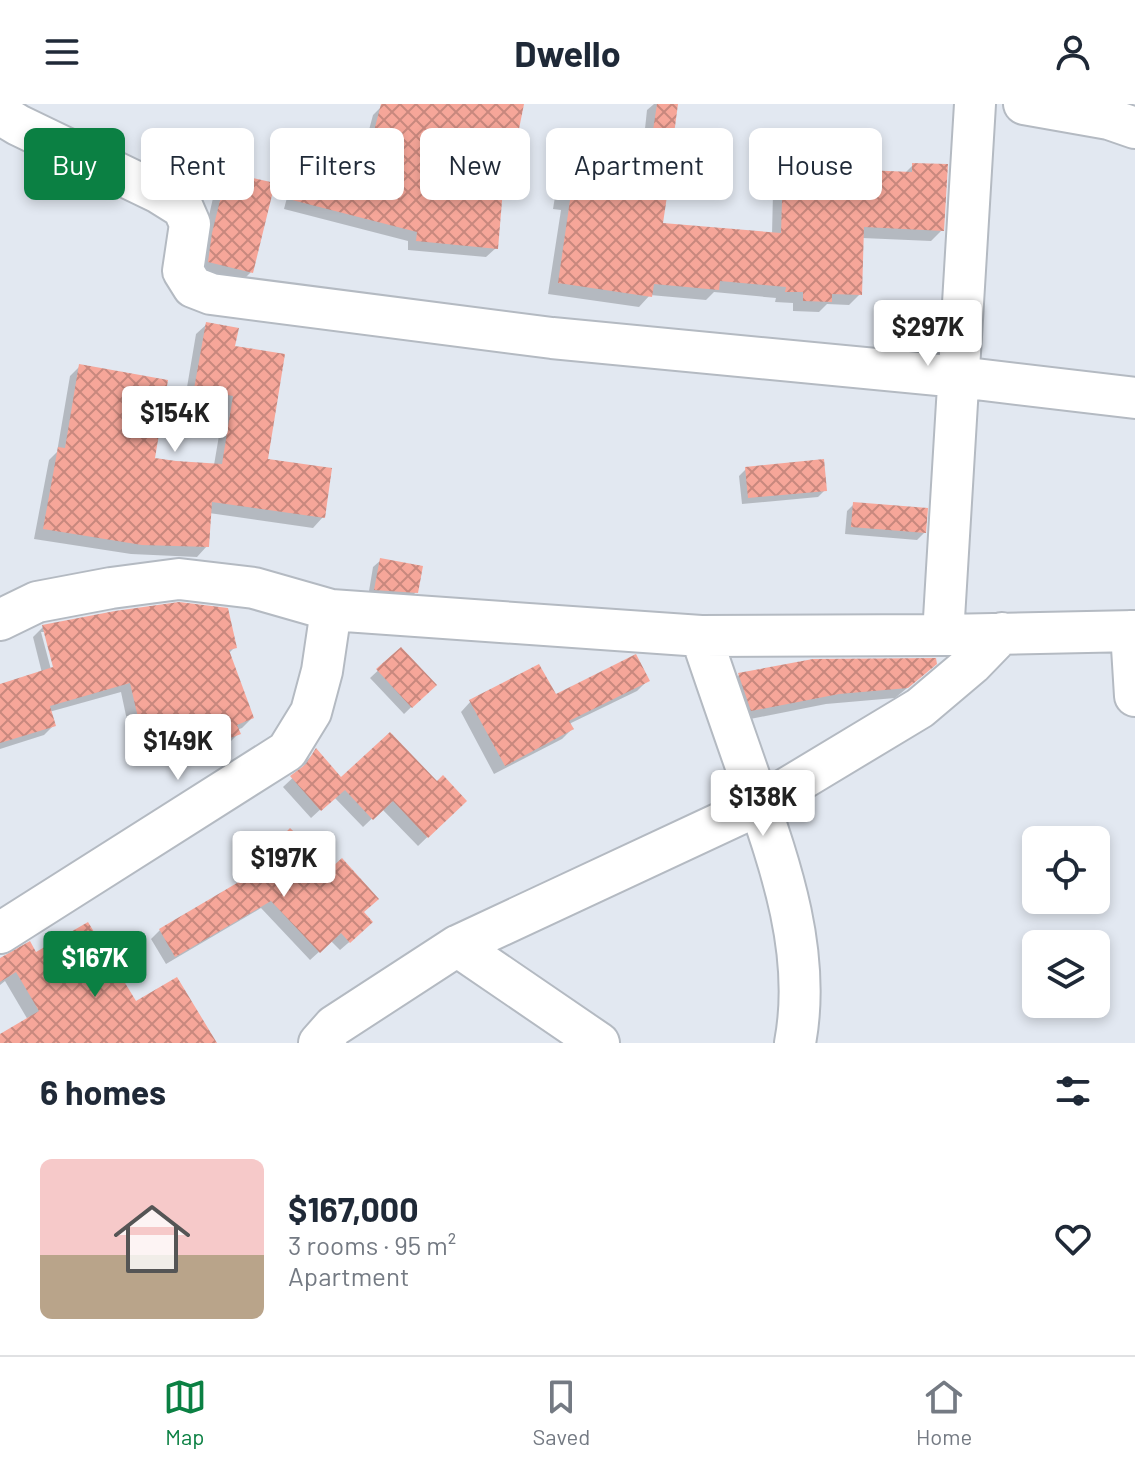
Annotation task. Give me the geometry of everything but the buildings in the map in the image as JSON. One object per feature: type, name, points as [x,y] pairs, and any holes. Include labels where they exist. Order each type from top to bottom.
[{"type":"street","points":[[943,635],[978,104],[951,104]]},
{"type":"street","points":[[1024,104],[1109,119],[1135,128]]},
{"type":"street","points":[[0,114],[183,208],[190,224],[183,271],[193,287],[211,294],[552,338],[959,377],[1135,398]]},
{"type":"street","points":[[0,620],[37,602],[179,579],[254,588],[331,610],[701,636],[1133,631],[1135,696]]},
{"type":"street","points":[[0,933],[287,751],[311,712],[322,671],[331,610]]},
{"type":"street","points":[[319,1043],[334,1026],[457,946],[759,805],[920,708],[972,664],[1002,633]]},
{"type":"street","points":[[701,636],[780,868],[796,934],[800,981],[795,1043]]},
{"type":"street","points":[[457,946],[599,1043]]}]
